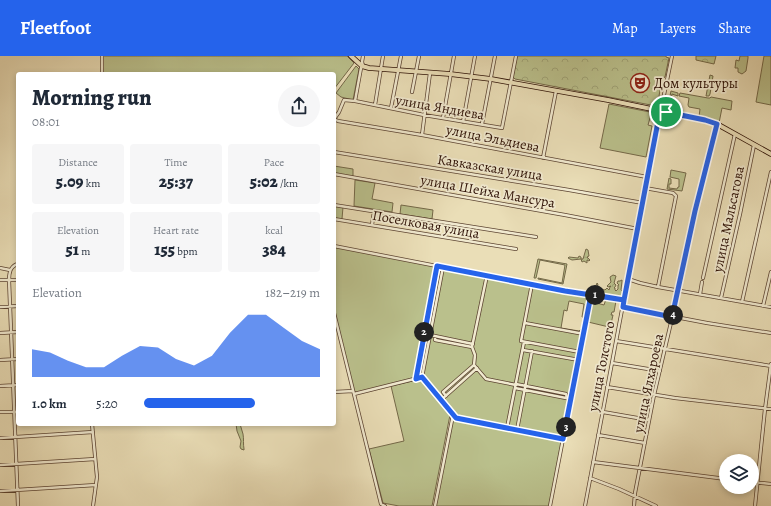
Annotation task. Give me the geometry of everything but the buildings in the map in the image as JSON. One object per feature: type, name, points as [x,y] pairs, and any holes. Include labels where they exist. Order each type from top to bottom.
[{"type":"main road","points":[[351,56],[356,58],[363,66],[369,68],[450,74],[491,79],[705,120],[717,124],[771,154]]},
{"type":"street","points":[[102,56],[102,72]]},
{"type":"street","points":[[336,116],[344,100],[355,101],[361,68],[363,66],[363,56]]},
{"type":"street","points":[[375,105],[383,56]]},
{"type":"street","points":[[391,108],[401,56]]},
{"type":"street","points":[[412,92],[418,56]]},
{"type":"street","points":[[443,118],[454,56]]},
{"type":"street","points":[[463,122],[475,56]]},
{"type":"street","points":[[482,124],[495,56]]},
{"type":"street","points":[[511,83],[516,56]]},
{"type":"street","name":"улица Толстого","points":[[585,506],[647,177],[672,56]]},
{"type":"street","points":[[422,135],[430,73]]},
{"type":"street","name":"улица Яндиева","points":[[355,101],[424,115],[502,128],[511,83]]},
{"type":"street","points":[[543,158],[556,91]]},
{"type":"street","name":"улица Эльдиева","points":[[336,120],[647,177]]},
{"type":"street","name":"улица Ялхароева","points":[[634,506],[635,493],[654,395],[695,211],[717,124]]},
{"type":"street","points":[[703,278],[735,134]]},
{"type":"street","name":"улица Мальсагова","points":[[721,298],[754,145]]},
{"type":"street","name":"Кавказская улица","points":[[336,152],[643,203]]},
{"type":"street","points":[[742,302],[771,172]]},
{"type":"street","name":"улица Шейха Мансура","points":[[336,174],[558,213],[638,229]]},
{"type":"street","points":[[645,188],[676,194],[658,287]]},
{"type":"street","points":[[336,205],[536,237]]},
{"type":"street","points":[[372,225],[374,211]]},
{"type":"street","name":"Поселковая улица","points":[[336,219],[516,249]]},
{"type":"street","points":[[336,246],[487,276],[624,300]]},
{"type":"street","points":[[16,265],[10,270],[9,280],[18,506]]},
{"type":"street","points":[[416,379],[437,266]]},
{"type":"street","points":[[422,377],[443,267]]},
{"type":"street","points":[[0,268],[10,270]]},
{"type":"street","points":[[763,306],[770,282],[771,272]]},
{"type":"street","points":[[446,396],[443,392],[474,365],[475,355],[472,347],[487,276]]},
{"type":"street","points":[[628,279],[658,287],[771,307]]},
{"type":"street","points":[[0,280],[16,280]]},
{"type":"street","points":[[700,294],[702,282]]},
{"type":"street","points":[[507,428],[523,350],[525,323],[532,284]]},
{"type":"street","points":[[550,506],[591,295]]},
{"type":"street","points":[[0,307],[16,306]]},
{"type":"street","points":[[623,307],[672,317],[771,333]]},
{"type":"street","points":[[336,321],[381,504],[385,506]]},
{"type":"street","points":[[525,323],[584,334]]},
{"type":"street","points":[[0,333],[16,332]]},
{"type":"street","points":[[430,335],[473,344]]},
{"type":"street","points":[[436,336],[435,340],[472,347]]},
{"type":"street","points":[[616,340],[771,365],[759,472]]},
{"type":"street","points":[[523,341],[580,352]]},
{"type":"street","points":[[523,350],[579,360]]},
{"type":"street","points":[[517,430],[532,351]]},
{"type":"street","points":[[0,360],[16,359]]},
{"type":"street","points":[[612,363],[660,371]]},
{"type":"street","points":[[474,365],[486,378],[566,394],[567,398]]},
{"type":"street","points":[[441,400],[477,368]]},
{"type":"street","points":[[336,392],[354,392],[422,377]]},
{"type":"street","points":[[422,377],[454,417],[563,439]]},
{"type":"street","points":[[0,386],[13,385]]},
{"type":"street","points":[[516,385],[525,390],[571,399]]},
{"type":"street","points":[[607,387],[654,395],[771,409]]},
{"type":"street","points":[[0,412],[14,412]]},
{"type":"street","points":[[603,412],[649,420]]},
{"type":"street","points":[[435,506],[454,417]]},
{"type":"street","points":[[92,426],[97,478],[93,506]]},
{"type":"street","points":[[0,438],[93,432]]},
{"type":"street","points":[[598,435],[645,443]]},
{"type":"street","points":[[0,465],[95,459]]},
{"type":"street","points":[[593,462],[719,478]]},
{"type":"street","points":[[590,478],[656,506]]},
{"type":"street","points":[[759,483],[771,484]]},
{"type":"street","points":[[0,491],[96,485]]},
{"type":"street","points":[[755,506],[757,494]]},
{"type":"green space","points":[[103,56],[347,56],[354,63],[336,86],[336,72],[103,72]]},
{"type":"green space","points":[[517,56],[666,56],[669,58],[665,77],[662,79],[658,105],[656,106],[515,79],[513,77]]},
{"type":"green space","points":[[696,56],[716,56],[714,64],[696,60]]},
{"type":"green space","points":[[740,56],[748,56],[746,71],[742,74],[738,72],[738,68],[735,68],[736,60],[739,61]]},
{"type":"green space","points":[[764,56],[771,56],[771,105],[756,102]]},
{"type":"green space","points":[[356,66],[359,69],[353,100],[341,97],[336,93]]},
{"type":"green space","points":[[710,75],[713,76],[710,94],[709,96],[706,96]]},
{"type":"green space","points":[[671,91],[678,93],[678,96],[672,94],[670,107],[674,108],[674,111],[667,110]]},
{"type":"green space","points":[[680,93],[732,101],[731,110],[722,108],[719,123],[707,118],[699,117],[700,109],[689,107],[689,98],[679,96]]},
{"type":"green space","points":[[609,104],[655,113],[654,118],[650,118],[648,125],[652,126],[646,157],[600,148]]},
{"type":"green space","points":[[336,166],[353,169],[353,177],[336,174]]},
{"type":"green space","points":[[671,170],[686,173],[682,191],[667,189],[669,178],[671,179],[671,184],[669,184],[669,188],[677,189],[679,187],[679,179],[670,177]]},
{"type":"green space","points":[[355,180],[375,183],[372,199],[393,203],[392,212],[354,206]]},
{"type":"green space","points":[[401,205],[433,210],[432,219],[400,214]]},
{"type":"green space","points":[[336,206],[343,207],[342,219],[336,218]]},
{"type":"green space","points":[[336,246],[591,295],[587,318],[582,317],[584,304],[569,301],[567,311],[564,310],[561,328],[579,331],[584,330],[550,506],[435,506],[453,415],[422,377],[354,394],[336,321]]},
{"type":"green space","points":[[586,249],[588,250],[589,256],[587,257],[590,260],[587,260],[587,263],[584,261],[582,262],[581,259],[583,259]]},
{"type":"green space","points":[[579,256],[581,259],[572,260],[568,258],[578,258]]},
{"type":"green space","points":[[538,259],[567,264],[563,284],[538,278],[562,283],[565,265],[540,260],[536,278],[534,278]]},
{"type":"green space","points":[[613,275],[616,276],[614,283],[616,285],[614,288],[616,291],[619,285],[617,283],[618,281],[622,280],[621,290],[623,292],[623,299],[612,295],[604,296],[596,292],[592,292],[592,290],[595,290],[594,288],[597,283],[597,287],[599,289],[605,290],[607,288],[609,290],[611,286],[607,286],[611,282],[610,277]]},
{"type":"green space","points":[[606,299],[616,301],[609,327],[588,322],[593,302],[604,305]]},
{"type":"green space","points":[[421,379],[450,415],[432,506],[399,506],[383,503],[369,449],[404,441],[391,386]]},
{"type":"green space","points":[[236,426],[240,426],[244,450],[240,447],[241,441]]},
{"type":"place","name":"Дом культуры","points":[[640,83]]},
{"type":"route","points":[[666,112],[660,111],[624,300],[594,295],[565,291],[437,266],[416,379],[422,377],[456,418],[563,439],[591,295],[624,300],[623,307],[672,317],[695,211],[717,124],[666,112]]}]
